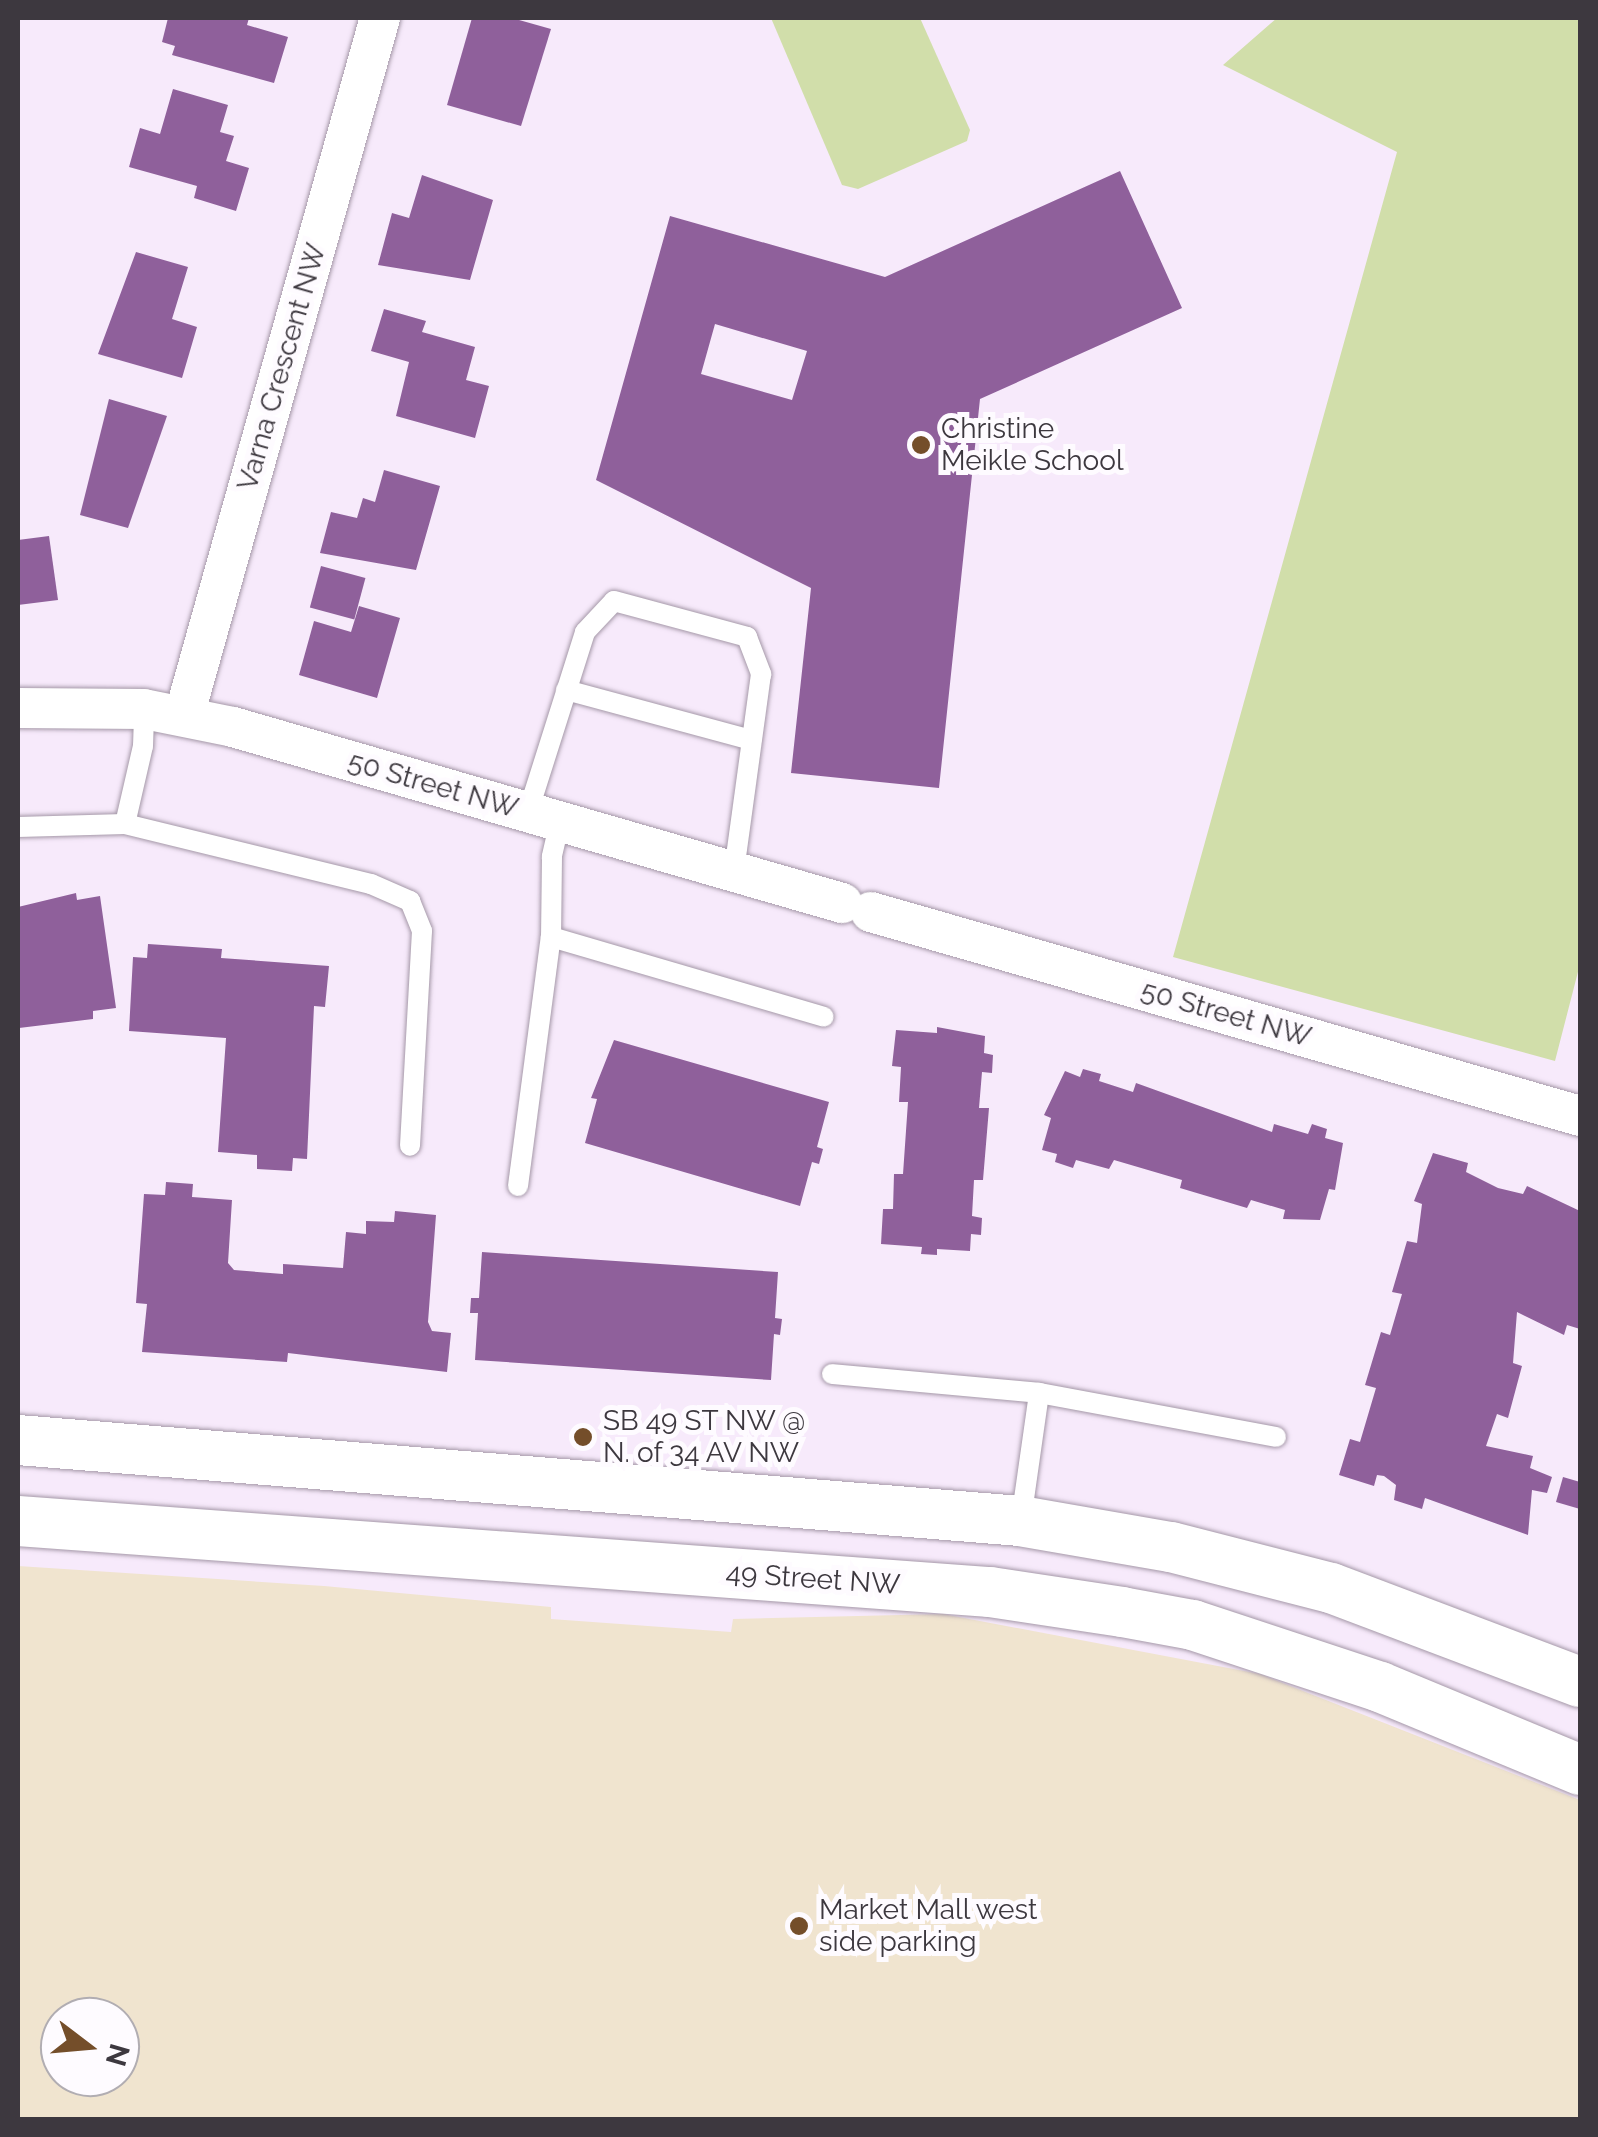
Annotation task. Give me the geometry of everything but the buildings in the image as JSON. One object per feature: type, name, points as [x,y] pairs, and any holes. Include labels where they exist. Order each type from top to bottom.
[{"type":"street","name":"Varna Crescent NW","points":[[184,716],[380,18]]},
{"type":"street","name":"50 Street NW","points":[[18,708],[144,708],[184,716],[1580,1116]]},
{"type":"street","points":[[18,1440],[1020,1521],[1171,1547],[1331,1588],[1580,1682]]},
{"type":"street","name":"49 Street NW","points":[[18,1521],[990,1592],[1104,1609],[1193,1626],[1272,1650],[1580,1770]]},
{"type":"lane","points":[[518,1186],[551,937],[552,857],[544,817],[566,690],[585,632],[614,600],[748,637],[762,674],[734,872]]},
{"type":"lane","points":[[566,690],[752,740]]},
{"type":"lane","points":[[124,824],[143,746],[144,708]]},
{"type":"lane","points":[[18,826],[124,824],[371,884],[410,902],[422,931],[410,1146]]},
{"type":"lane","points":[[551,937],[824,1017]]},
{"type":"lane","points":[[832,1374],[1039,1393],[1276,1437]]},
{"type":"lane","points":[[1020,1521],[1039,1393]]},
{"type":"shaded area","name":"Market Mall west side parking","points":[[18,1566],[324,1586],[551,1607],[551,1619],[731,1632],[733,1619],[943,1614],[1260,1674],[1580,1800],[1580,2119],[18,2119]]},
{"type":"green space","points":[[771,18],[920,18],[970,130],[967,141],[858,189],[842,185]]},
{"type":"green space","points":[[1277,18],[1580,18],[1580,964],[1555,1061],[1173,957],[1397,152],[1223,65]]},
{"type":"place","name":"Christine Meikle School","points":[[921,445]]},
{"type":"place","name":"SB 49 ST NW @ N. of 34 AV NW","points":[[583,1437]]},
{"type":"place","name":"Market Mall west side parking","points":[[799,1926]]}]
